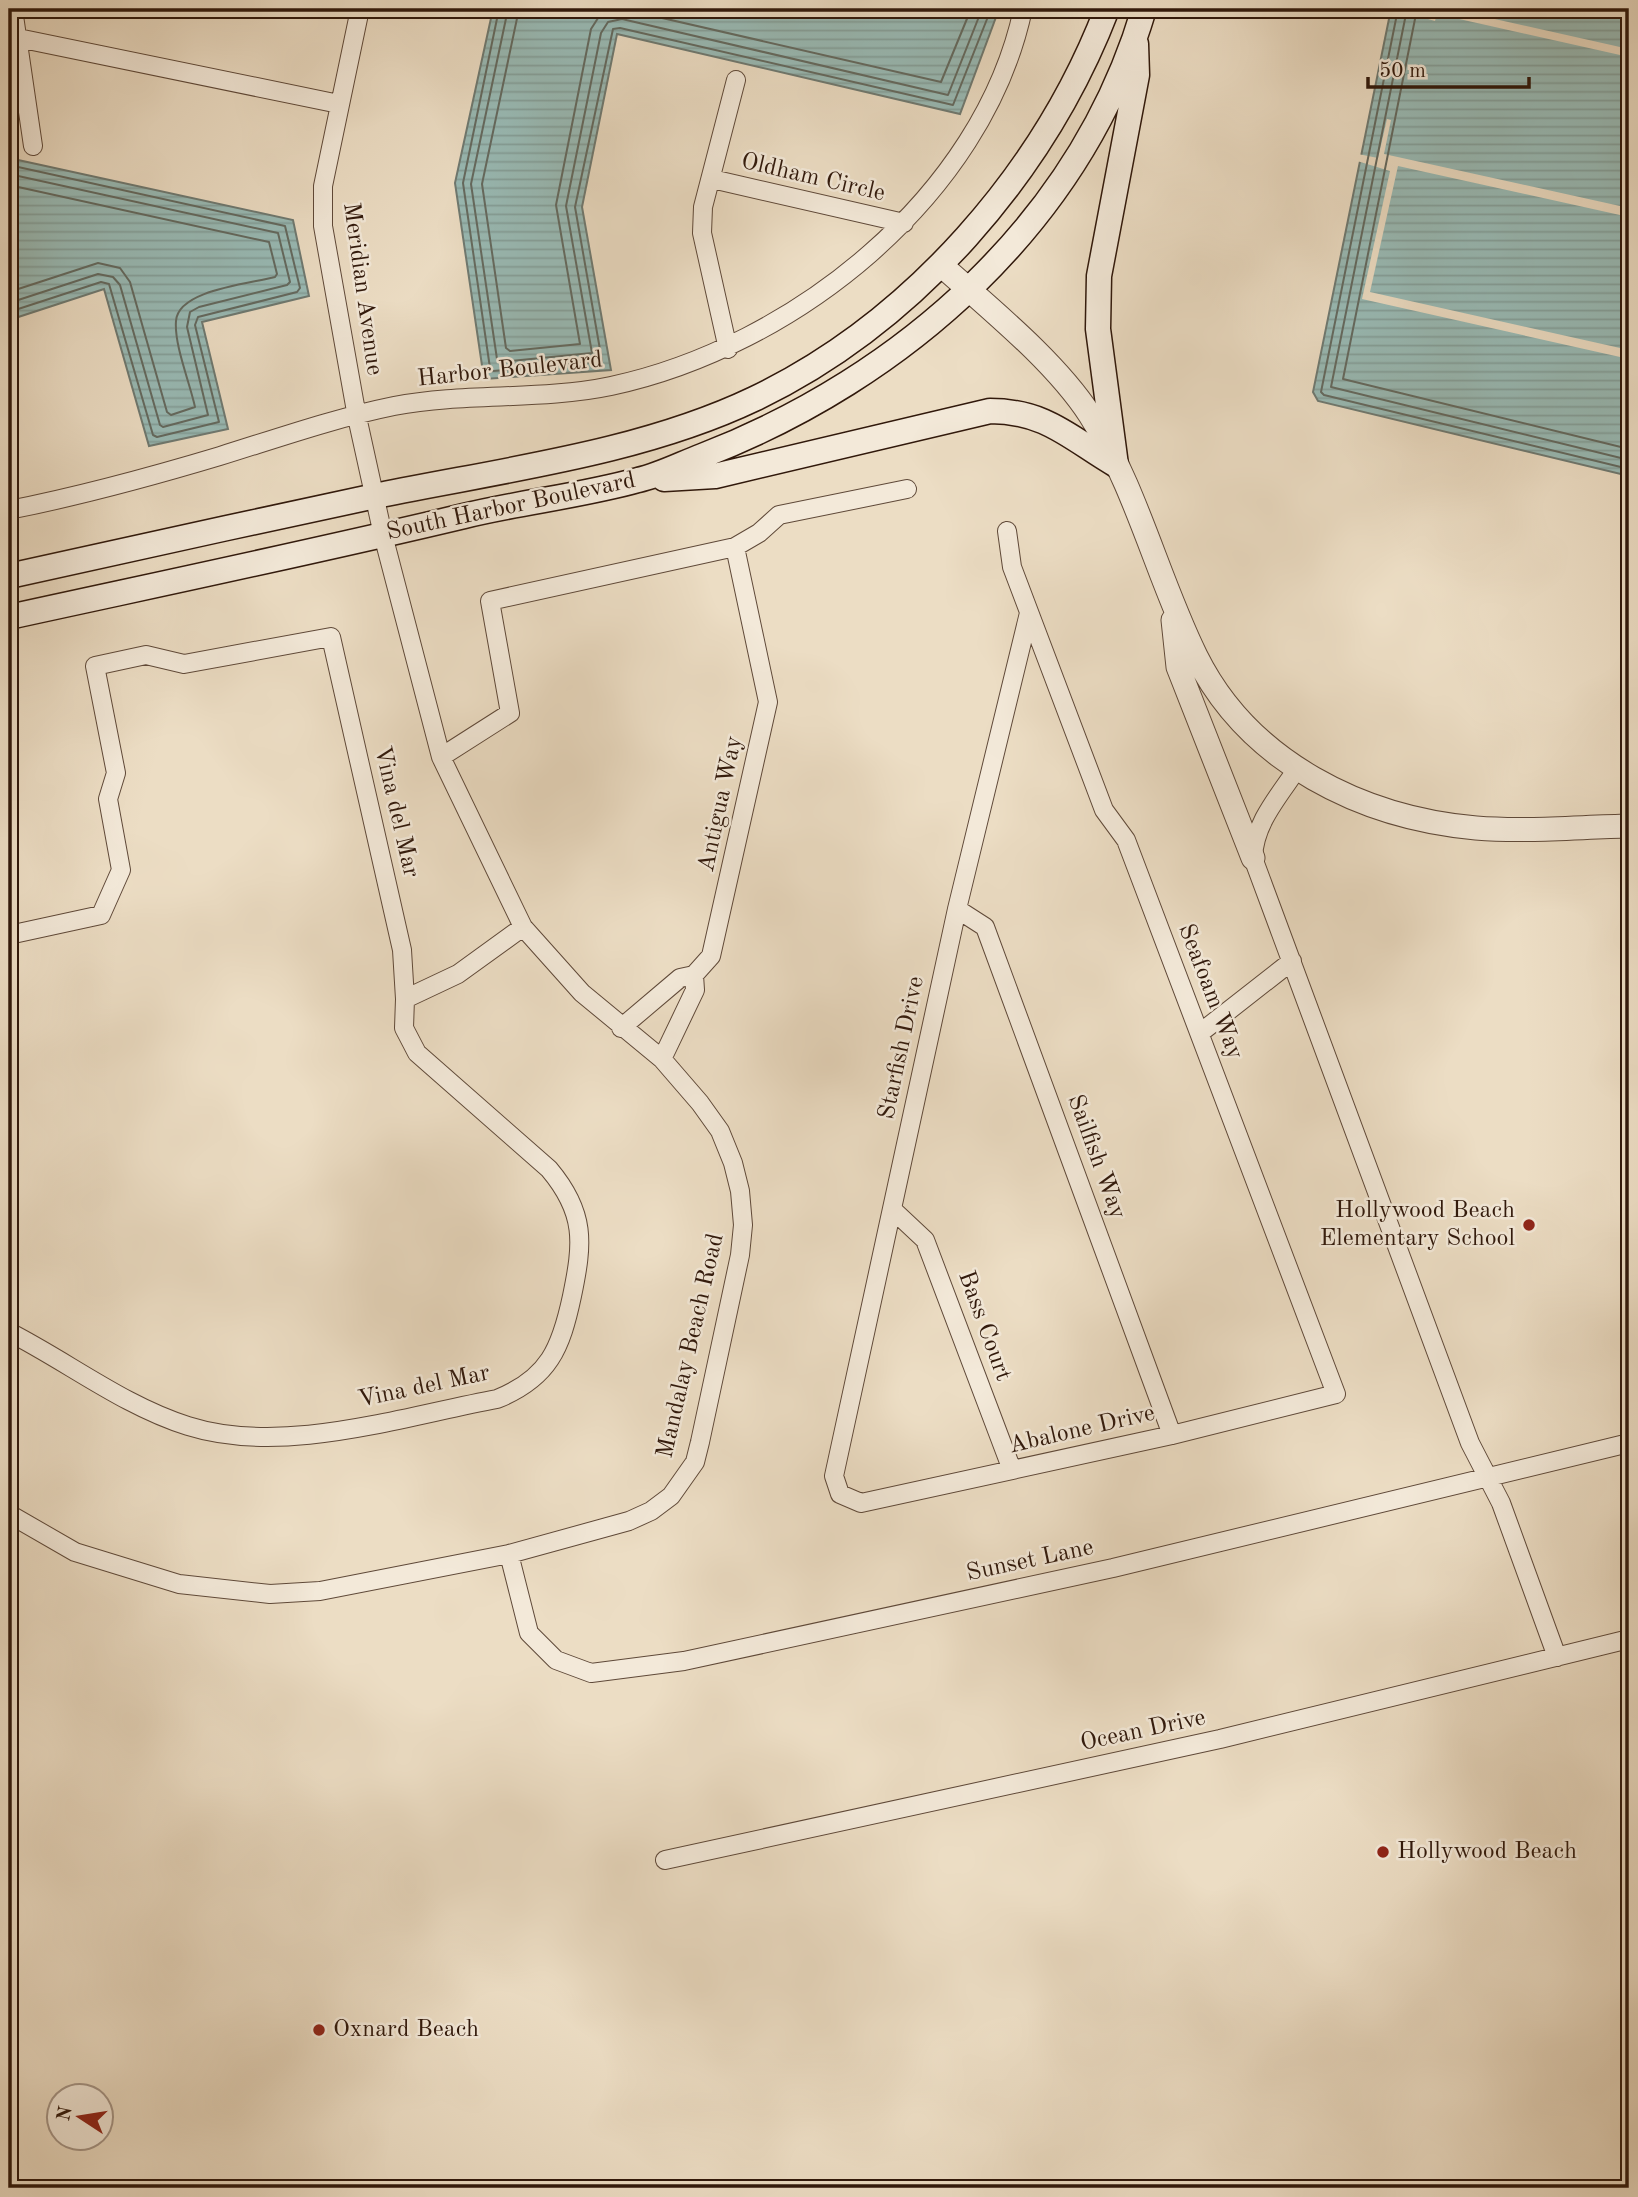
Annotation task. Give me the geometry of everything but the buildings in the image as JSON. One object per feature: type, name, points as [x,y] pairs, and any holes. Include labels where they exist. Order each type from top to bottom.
[{"type":"main road","name":"South Harbor Boulevard","points":[[9,576],[558,459],[665,432],[754,399],[879,320],[941,265],[999,199],[1041,138],[1075,79],[1107,9]]},
{"type":"main road","points":[[1116,465],[1098,329],[1099,276],[1137,75],[1136,35],[1143,9]]},
{"type":"main road","name":"South Harbor Boulevard","points":[[9,617],[488,510],[639,480],[758,433],[826,398],[925,331],[969,290],[1026,229],[1064,176],[1107,103],[1136,35]]},
{"type":"main road","points":[[639,480],[715,476],[990,411],[1013,411],[1052,422],[1116,465]]},
{"type":"street","points":[[13,9],[33,146]]},
{"type":"street","name":"Meridian Avenue","points":[[360,9],[323,186],[323,226],[357,417],[383,535]]},
{"type":"street","name":"Harbor Boulevard","points":[[9,510],[128,483],[319,423],[357,417],[395,406],[568,393],[612,386],[664,372],[728,349],[797,310],[862,262],[904,223],[956,157],[992,96],[1023,9]]},
{"type":"street","points":[[18,38],[339,104]]},
{"type":"street","name":"Oldham Circle","points":[[728,349],[702,233],[703,207],[736,80]]},
{"type":"street","name":"Oldham Circle","points":[[712,179],[904,223]]},
{"type":"street","points":[[941,265],[1069,386],[1091,416],[1116,465],[1198,659],[1227,703],[1263,742],[1297,769],[1342,794],[1382,811],[1432,823],[1480,828],[1629,826]]},
{"type":"street","points":[[441,757],[510,713],[491,601],[735,547],[759,533],[779,515],[907,489]]},
{"type":"street","name":"Seafoam Way","points":[[1007,531],[1012,567],[1104,810],[1126,840],[1336,1394]]},
{"type":"street","name":"Mandalay Beach Road","points":[[9,1514],[75,1552],[127,1571],[179,1584],[236,1592],[320,1591],[509,1554],[629,1521],[651,1511],[671,1496],[695,1462],[740,1255],[742,1214],[733,1163],[720,1131],[701,1103],[662,1059],[621,1028],[582,993],[523,927],[441,757],[383,535]]},
{"type":"street","name":"Antigua Way","points":[[662,1059],[695,990],[694,975],[711,956],[768,702],[735,547]]},
{"type":"street","points":[[1171,599],[1178,667],[1292,961],[1470,1443],[1501,1503],[1558,1657]]},
{"type":"street","name":"Starfish Drive","points":[[840,1494],[834,1476],[957,909],[1030,612]]},
{"type":"street","name":"Vina del Mar","points":[[9,935],[101,915],[121,870],[108,799],[116,773],[94,666],[146,655],[184,664],[331,637],[402,950],[404,1028],[417,1053],[549,1169],[564,1187],[575,1209],[581,1252],[565,1326],[551,1360],[535,1378],[515,1392],[496,1399],[305,1436],[264,1439],[212,1432],[151,1411],[9,1332]]},
{"type":"street","points":[[1253,858],[1254,843],[1260,825],[1297,769]]},
{"type":"street","name":"Sailfish Way","points":[[957,909],[985,927],[1172,1435]]},
{"type":"street","points":[[405,999],[458,974],[523,927]]},
{"type":"street","points":[[1200,1033],[1292,961]]},
{"type":"street","points":[[621,1028],[680,978],[694,975]]},
{"type":"street","points":[[667,989],[687,1006]]},
{"type":"street","name":"Bass Court","points":[[893,1210],[925,1240],[1012,1471]]},
{"type":"street","name":"Abalone Drive","points":[[840,1494],[861,1503],[1172,1435],[1336,1394]]},
{"type":"street","name":"Sunset Lane","points":[[509,1554],[529,1633],[556,1660],[591,1673],[616,1673],[684,1661],[1100,1571],[1629,1443]]},
{"type":"street","name":"Ocean Drive","points":[[665,1860],[1220,1739],[1629,1639]]},
{"type":"water","points":[[493,9],[999,9],[960,114],[617,34],[582,207],[611,370],[484,379],[455,183]]},
{"type":"water","points":[[1391,9],[1629,9],[1629,476],[1318,401],[1313,392]]},
{"type":"water","points":[[9,158],[293,220],[309,296],[202,322],[228,429],[149,446],[104,289],[9,320]]},
{"type":"pier","points":[[1393,9],[1450,9],[1629,49],[1629,57],[1437,14],[1435,21]]},
{"type":"pier","points":[[1387,119],[1391,120],[1384,154],[1629,208],[1629,217],[1398,166],[1370,292],[1629,350],[1629,359],[1362,299],[1390,171],[1357,161],[1358,154],[1378,158]]},
{"type":"place","name":"Hollywood Beach Elementary School","points":[[1529,1225]]},
{"type":"place","name":"Hollywood Beach","points":[[1383,1852]]},
{"type":"place","name":"Oxnard Beach","points":[[319,2030]]}]
